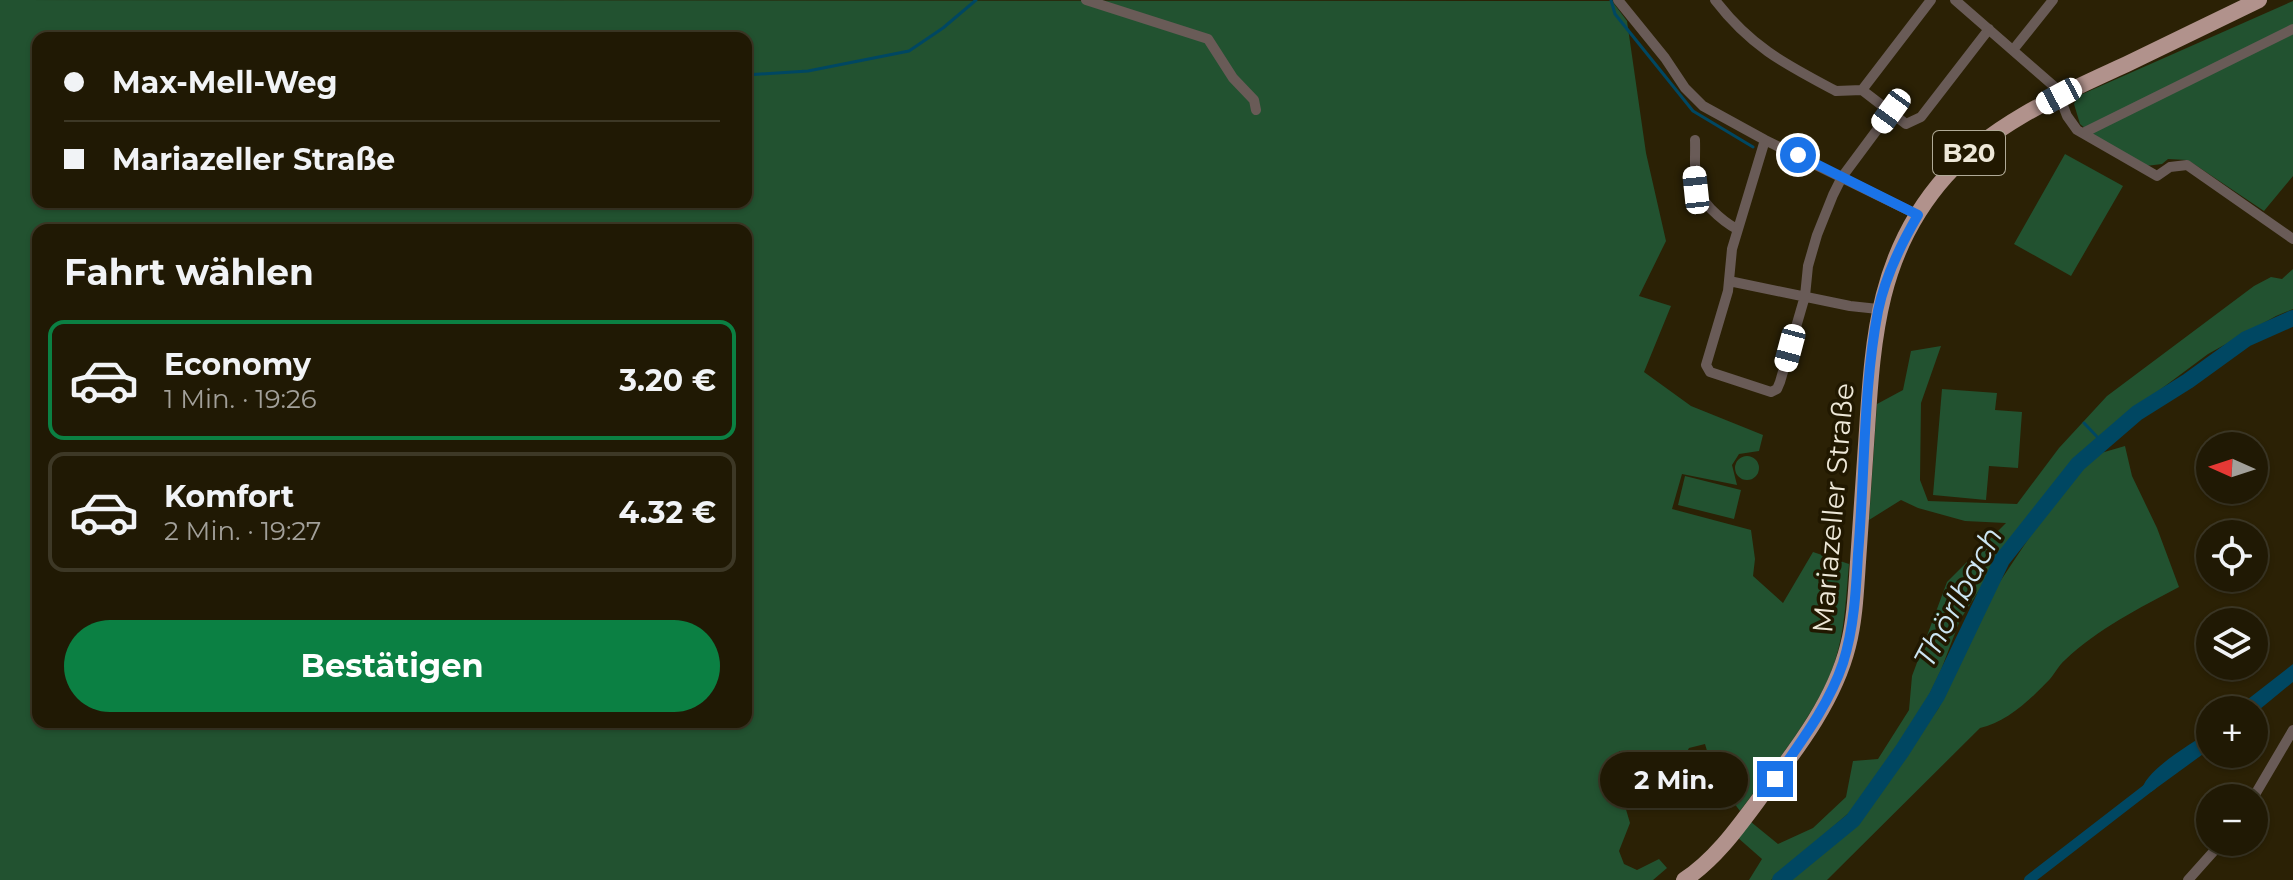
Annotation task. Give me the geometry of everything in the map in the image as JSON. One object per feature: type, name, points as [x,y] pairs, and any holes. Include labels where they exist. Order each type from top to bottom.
[{"type":"main road","name":"Mariazeller Straße","points":[[1684,880],[1699,870],[1721,847],[1775,779],[1805,735],[1842,665],[1853,617],[1878,309],[1886,281],[1918,215],[1943,179],[1976,147],[2005,126],[2059,96],[2259,0]]},
{"type":"street","points":[[1086,0],[1208,39],[1233,78],[1254,100],[1256,110]]},
{"type":"street","points":[[1618,0],[1685,88],[1703,106],[1918,215]]},
{"type":"street","points":[[1715,0],[1733,23],[1762,50],[1836,91],[1862,90],[1906,124],[1921,117],[1989,29]]},
{"type":"street","points":[[1862,90],[1931,0]]},
{"type":"street","points":[[1955,0],[2056,88],[2073,126],[2157,176],[2170,167],[2187,165],[2293,239]]},
{"type":"street","points":[[2013,50],[2053,0]]},
{"type":"street","points":[[2083,133],[2293,29]]},
{"type":"street","points":[[1765,140],[1737,229],[1729,281],[1706,362],[1710,372],[1771,392],[1777,389],[1780,382],[1805,296],[1808,266],[1817,235],[1842,177],[1891,111]]},
{"type":"street","points":[[1695,140],[1696,190],[1701,200],[1737,229]]},
{"type":"street","points":[[1729,281],[1878,309]]},
{"type":"street","points":[[2261,784],[2293,730]]},
{"type":"street","points":[[2188,880],[2209,856]]},
{"type":"green space","points":[[0,0],[1612,1],[1627,21],[1646,153],[1666,241],[1639,296],[1671,306],[1644,372],[1691,406],[1763,435],[1759,451],[1739,454],[1732,465],[1737,485],[1682,474],[1672,509],[1751,530],[1755,559],[1753,576],[1783,603],[1813,552],[1849,564],[1841,637],[1828,680],[1793,739],[1740,811],[1715,778],[1705,744],[1689,748],[1674,775],[1619,751],[1617,779],[1630,823],[1619,851],[1624,864],[1637,870],[1659,859],[1667,868],[1653,880],[0,880]]},
{"type":"green space","points":[[2293,1],[2293,176],[2264,211],[2187,160],[2168,159],[2162,164],[2146,166],[2080,124],[2074,104],[2078,96]]},
{"type":"green space","points":[[2065,154],[2123,186],[2071,276],[2014,244]]},
{"type":"green space","points":[[2293,269],[2293,309],[2208,354],[2118,421],[2072,460],[2013,537],[1960,620],[1941,670],[1911,733],[1858,805],[1771,880],[1749,880],[1762,859],[1737,837],[1751,822],[1778,844],[1813,828],[1846,797],[1853,761],[1878,759],[1909,710],[1912,676],[1947,582],[2006,523],[1965,521],[1901,500],[1869,520],[1877,404],[1903,390],[1911,351],[1941,346],[1921,403],[1920,480],[1928,501],[2017,504],[2059,448],[2107,396],[2254,286],[2271,277],[2282,279]]},
{"type":"green space","points":[[1942,389],[1997,393],[1995,410],[2022,412],[2018,468],[1989,466],[1986,500],[1933,495]]},
{"type":"green space","points":[[2125,446],[2132,476],[2157,528],[2179,587],[2091,638],[2018,709],[1980,728],[1827,880],[1791,880],[1857,823],[1938,709],[1995,589],[2045,514],[2094,455]]},
{"type":"green space","points":[[1747,456],[1758,463],[1759,468],[1752,479],[1747,480],[1736,473],[1735,468],[1742,457]]},
{"type":"green space","points":[[1685,476],[1741,490],[1734,519],[1678,505]]},
{"type":"water","points":[[2293,664],[2293,682],[2268,703],[2268,696],[2252,696]]},
{"type":"water","points":[[2196,740],[2196,759],[2151,792],[2141,793],[2151,775]]},
{"type":"waterway","points":[[752,75],[808,71],[909,51],[976,0]]},
{"type":"waterway","points":[[1611,0],[1615,14],[1693,111],[1753,147]]},
{"type":"waterway","name":"Thörlbach","points":[[1780,880],[1853,820],[1937,696],[2002,560],[2078,464],[2137,413],[2246,339],[2293,318]]},
{"type":"waterway","points":[[2084,423],[2103,443]]},
{"type":"waterway","points":[[2029,880],[2152,785]]},
{"type":"route","points":[[1775,779],[1831,690],[1848,644],[1853,617],[1878,309],[1886,281],[1918,215],[1798,155]]}]
